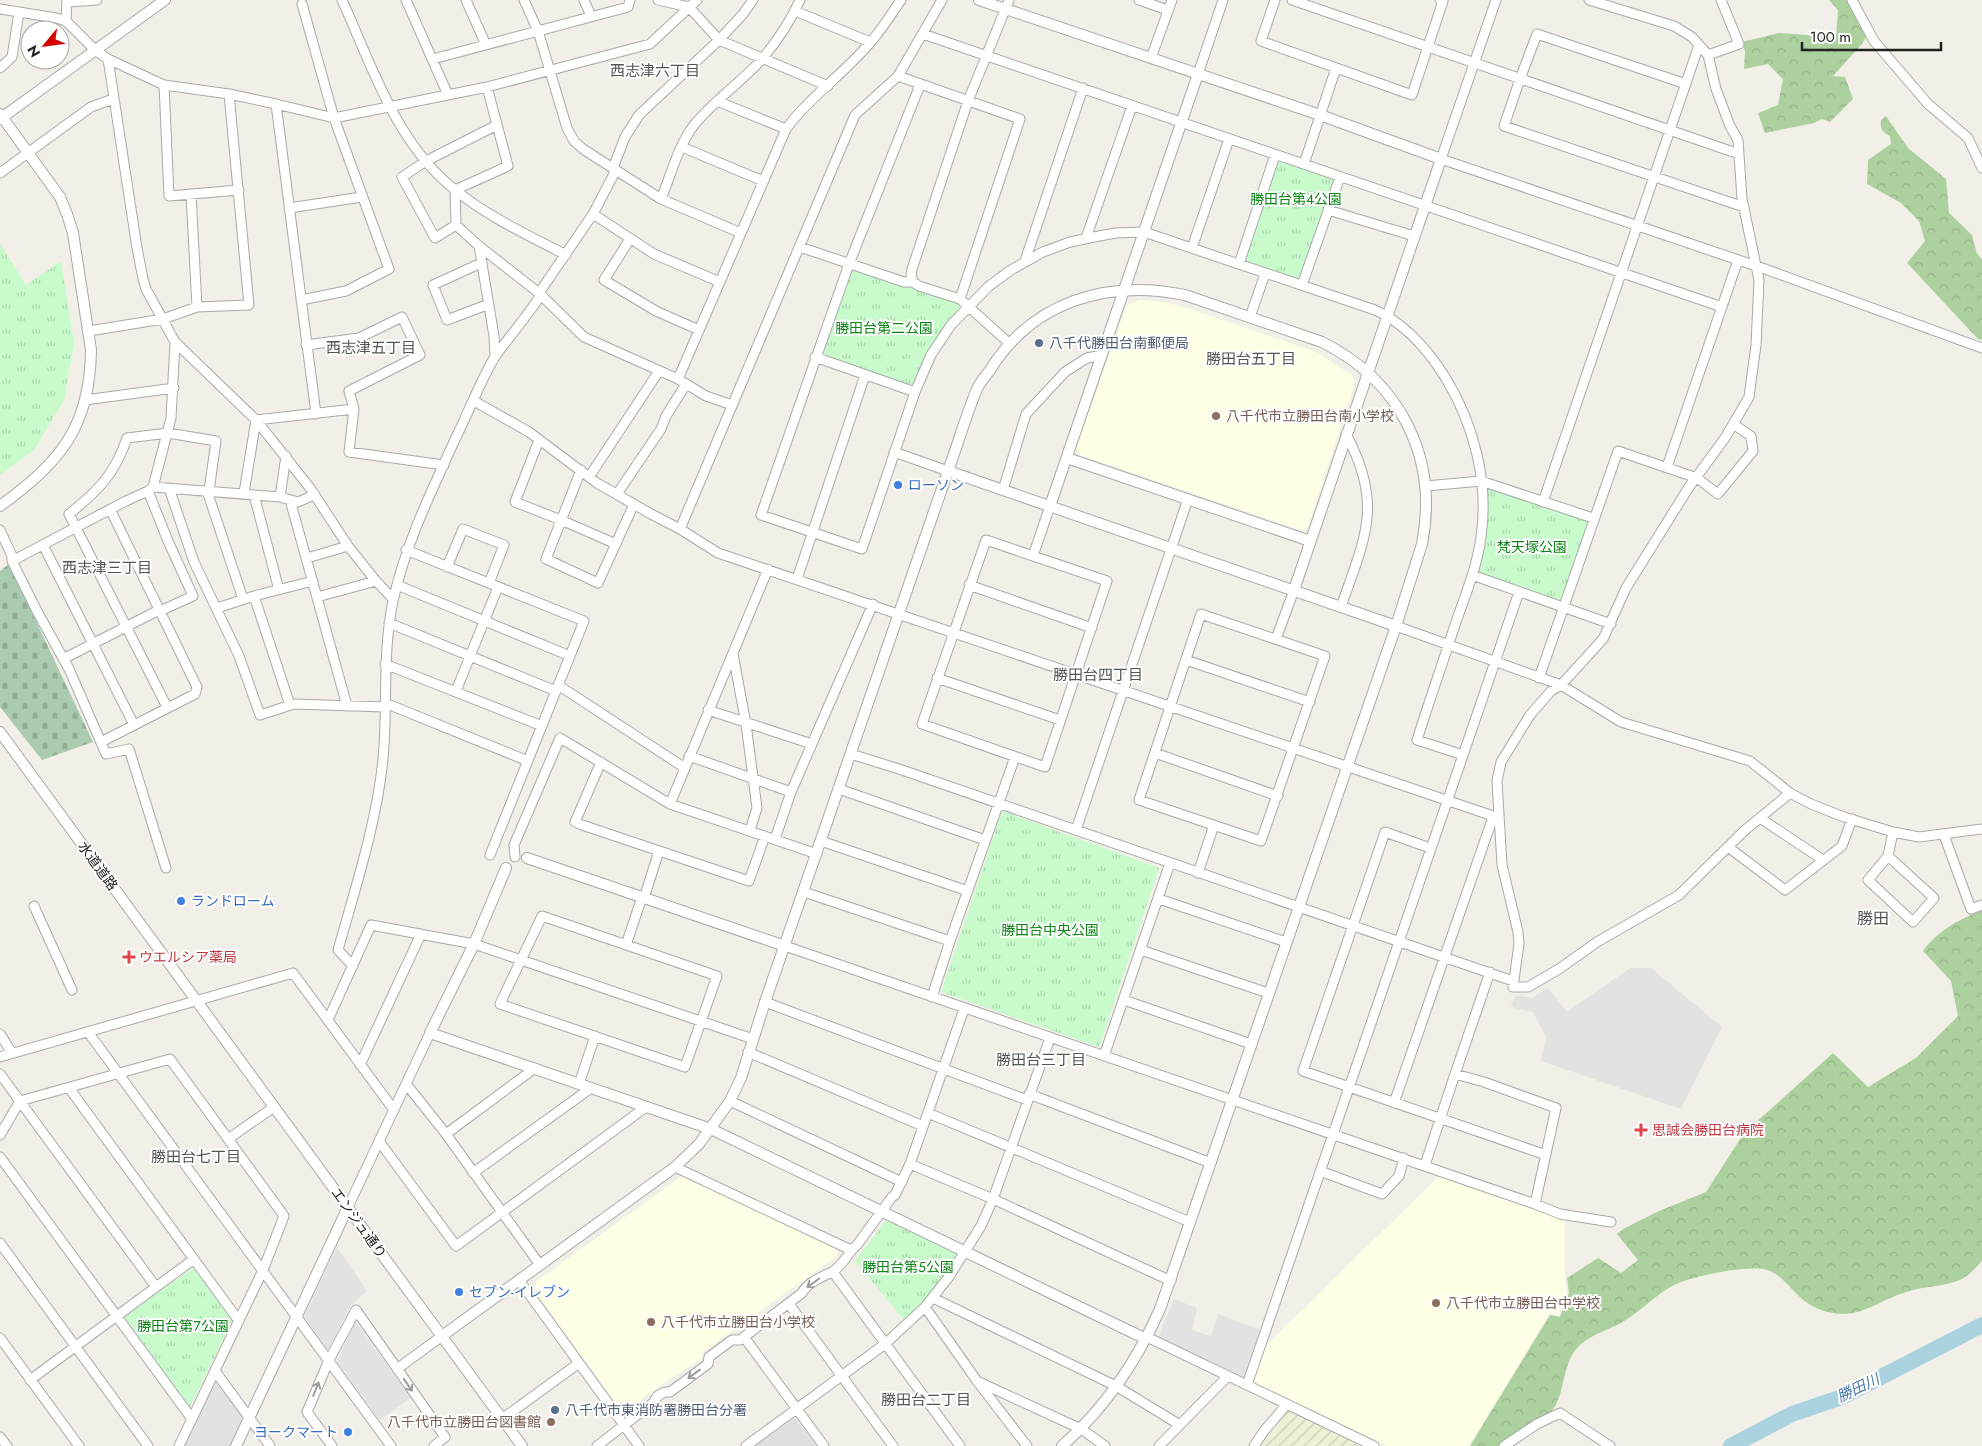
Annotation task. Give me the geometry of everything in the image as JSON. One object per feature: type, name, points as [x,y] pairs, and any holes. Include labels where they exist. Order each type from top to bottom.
[{"type":"street","points":[[66,20],[67,1],[97,0]]},
{"type":"street","points":[[0,506],[30,484],[60,454],[86,400],[91,368],[89,331],[73,233],[67,214],[60,197],[1,117],[166,0]]},
{"type":"street","points":[[342,0],[390,106],[400,125],[426,161],[454,190],[495,218],[566,255]]},
{"type":"street","points":[[406,0],[448,94]]},
{"type":"street","points":[[466,0],[486,45]]},
{"type":"street","points":[[524,0],[538,31],[570,136],[583,149],[661,199],[741,233]]},
{"type":"street","points":[[584,0],[591,16]]},
{"type":"street","points":[[433,59],[628,7],[630,0]]},
{"type":"street","points":[[658,0],[689,7],[720,40],[828,86]]},
{"type":"street","points":[[70,25],[95,50],[108,59],[164,85],[229,94],[334,118],[487,87],[650,44],[697,0]]},
{"type":"street","points":[[353,966],[338,950],[361,866],[380,783],[385,705],[385,664],[389,624],[393,599],[406,550],[436,479],[495,357],[540,294],[593,214],[614,169],[625,137],[639,115],[720,40],[744,14],[753,0]]},
{"type":"street","points":[[661,199],[682,147],[694,125],[762,58],[795,11],[800,0]]},
{"type":"street","points":[[617,494],[661,428],[682,382],[700,330],[720,282],[786,129],[797,114],[828,86],[870,42],[900,0]]},
{"type":"street","points":[[680,528],[855,115],[898,76],[942,0]]},
{"type":"street","points":[[979,0],[1008,4],[1151,58],[1757,266],[1982,348]]},
{"type":"street","points":[[1138,0],[1168,10]]},
{"type":"street","points":[[1151,58],[1172,0]]},
{"type":"street","points":[[1034,556],[1224,0]]},
{"type":"street","points":[[1276,0],[1261,41],[1412,95],[1443,1],[1440,0]]},
{"type":"street","points":[[1292,0],[1739,154]]},
{"type":"street","points":[[1276,639],[1496,0]]},
{"type":"street","points":[[1589,0],[1674,26],[1692,37],[1708,55],[1716,89],[1730,126],[1738,140],[1744,207],[1759,280],[1757,337],[1749,397],[1733,424],[1673,512],[1626,588],[1603,639],[1561,685],[1551,691],[1530,714],[1501,762],[1496,781],[1496,818],[1502,865],[1518,932],[1516,972],[1513,987],[1528,987],[1597,942],[1679,895],[1728,847],[1790,793]]},
{"type":"street","points":[[1708,55],[1740,44],[1721,0]]},
{"type":"street","points":[[1852,0],[1874,41],[1928,104],[1968,138],[1982,168]]},
{"type":"street","points":[[301,300],[346,292],[388,269],[334,118],[302,4]]},
{"type":"street","points":[[913,282],[912,269],[968,101],[1008,4]]},
{"type":"street","points":[[0,9],[61,20]]},
{"type":"street","points":[[795,11],[870,42]]},
{"type":"street","points":[[0,68],[12,57],[19,12]]},
{"type":"street","points":[[923,34],[1722,307]]},
{"type":"street","points":[[1686,84],[1537,34],[1504,126],[1744,207]]},
{"type":"street","points":[[1543,502],[1698,45]]},
{"type":"street","points":[[108,59],[142,279],[175,342],[256,420],[314,494],[348,546],[376,582],[393,599]]},
{"type":"street","points":[[1304,164],[1336,68]]},
{"type":"street","points":[[898,76],[1020,119],[960,299]]},
{"type":"street","points":[[164,85],[169,196],[239,190]]},
{"type":"street","points":[[920,85],[849,264],[761,515],[862,549],[915,392],[931,355],[943,336],[989,286],[1025,261],[1063,244],[1116,232],[1144,232],[1302,285],[1388,316],[1400,324],[1429,355],[1457,398],[1471,432],[1481,481],[1483,519],[1481,539],[1472,575],[1417,740],[1463,755]]},
{"type":"street","points":[[454,190],[508,166],[487,87]]},
{"type":"street","points":[[1025,261],[1083,88]]},
{"type":"street","points":[[89,331],[163,319],[197,306],[249,305],[229,94]]},
{"type":"street","points":[[0,172],[91,107],[113,99]]},
{"type":"street","points":[[717,101],[786,129]]},
{"type":"street","points":[[276,104],[316,414]]},
{"type":"street","points":[[1086,238],[1132,106]]},
{"type":"street","points":[[456,225],[435,238],[402,177],[426,161],[497,125]]},
{"type":"street","points":[[1192,248],[1229,139]]},
{"type":"street","points":[[682,147],[763,181]]},
{"type":"street","points":[[1239,264],[1275,155]]},
{"type":"street","points":[[1302,285],[1340,177]]},
{"type":"street","points":[[454,190],[456,225],[479,246],[540,294],[584,337],[682,382],[706,396],[732,405]]},
{"type":"street","points":[[191,194],[197,306]]},
{"type":"street","points":[[290,208],[362,198]]},
{"type":"street","points":[[1328,210],[1414,236]]},
{"type":"street","points":[[593,214],[654,254],[720,282]]},
{"type":"street","points":[[630,239],[604,280],[656,311],[700,330]]},
{"type":"street","points":[[479,246],[489,304],[495,357]]},
{"type":"street","points":[[800,247],[904,282],[913,282],[919,286],[960,299],[1010,344]]},
{"type":"street","points":[[1667,467],[1738,260]]},
{"type":"street","points":[[481,263],[433,286],[448,320],[489,304]]},
{"type":"street","points":[[1250,317],[1265,274]]},
{"type":"street","points":[[397,1369],[675,1167],[699,1144],[711,1129],[730,1101],[741,1078],[765,1002],[978,388],[997,358],[1010,344],[1032,324],[1062,306],[1095,295],[1125,290],[1156,290],[1185,295],[1322,342],[1368,372],[1385,390],[1408,425],[1418,448],[1426,486],[1425,530],[1396,626],[1268,993],[1171,1281],[1147,1338],[1116,1386],[1081,1429],[1062,1446]]},
{"type":"street","points":[[306,345],[359,338],[402,317],[420,354],[350,390],[354,409],[349,452],[444,465]]},
{"type":"street","points":[[63,659],[126,626],[193,596],[168,541],[151,489],[168,433],[174,388],[175,342]]},
{"type":"street","points":[[1003,490],[1026,414],[1042,394],[1064,372],[1087,358],[1102,355]]},
{"type":"street","points":[[815,357],[915,392]]},
{"type":"street","points":[[589,477],[659,371]]},
{"type":"street","points":[[797,579],[866,375]]},
{"type":"street","points":[[86,400],[174,388]]},
{"type":"street","points":[[474,401],[529,432],[589,477],[634,504],[680,528],[718,553],[873,604],[1496,818]]},
{"type":"street","points":[[256,420],[354,409]]},
{"type":"street","points":[[244,494],[256,420]]},
{"type":"street","points":[[1539,678],[1618,451],[1697,478],[1718,494],[1753,451],[1751,436],[1733,424]]},
{"type":"street","points":[[168,707],[69,514],[95,492],[120,460],[127,438],[168,433],[216,442],[208,491],[244,599]]},
{"type":"street","points":[[1341,607],[1364,540],[1368,515],[1363,470],[1346,434]]},
{"type":"street","points":[[539,440],[515,502],[616,544]]},
{"type":"street","points":[[894,452],[1294,590],[1561,685],[1621,722],[1750,761],[1790,793],[1811,804],[1852,819],[1893,832],[1919,837],[1982,829]]},
{"type":"street","points":[[280,497],[286,456]]},
{"type":"street","points":[[1067,458],[1310,542]]},
{"type":"street","points":[[581,470],[546,559],[598,583],[634,504]]},
{"type":"street","points":[[1426,486],[1481,481],[1594,518]]},
{"type":"street","points":[[12,561],[151,489],[169,488],[280,497],[298,502],[314,494]]},
{"type":"street","points":[[169,488],[194,562],[239,656],[260,715],[290,704],[385,705],[528,761]]},
{"type":"street","points":[[254,495],[279,590]]},
{"type":"street","points":[[290,500],[347,706]]},
{"type":"street","points":[[1076,830],[1173,549],[1188,500]]},
{"type":"street","points":[[101,742],[195,694],[197,687],[110,510]]},
{"type":"street","points":[[447,567],[463,529],[504,545],[489,583]]},
{"type":"street","points":[[0,530],[12,556],[12,561],[63,659],[106,754],[129,749],[166,868]]},
{"type":"street","points":[[986,540],[1034,556],[1107,581],[1045,767],[922,724],[986,540]]},
{"type":"street","points":[[43,545],[134,725]]},
{"type":"street","points":[[307,558],[348,546]]},
{"type":"street","points":[[406,550],[584,621],[490,855]]},
{"type":"street","points":[[670,804],[768,569]]},
{"type":"street","points":[[1472,575],[1611,624]]},
{"type":"street","points":[[217,608],[254,596],[313,581]]},
{"type":"street","points":[[317,597],[376,582]]},
{"type":"street","points":[[397,586],[570,656]]},
{"type":"street","points":[[969,586],[1092,628]]},
{"type":"street","points":[[456,691],[498,587]]},
{"type":"street","points":[[1247,1386],[1519,592]]},
{"type":"street","points":[[254,596],[290,704]]},
{"type":"street","points":[[775,839],[791,792],[873,604]]},
{"type":"street","points":[[1201,614],[1325,656],[1261,841],[1139,800],[1186,660],[1201,614]]},
{"type":"street","points":[[389,624],[557,688],[685,768]]},
{"type":"street","points":[[733,654],[746,724],[757,808],[750,830]]},
{"type":"street","points":[[1186,660],[1310,702]]},
{"type":"street","points":[[385,664],[542,726]]},
{"type":"street","points":[[937,678],[1060,720]]},
{"type":"street","points":[[708,710],[812,744]]},
{"type":"street","name":"水道道路","points":[[0,732],[197,1000]]},
{"type":"street","points":[[515,857],[514,845],[560,738],[670,804],[817,854]]},
{"type":"street","points":[[1154,753],[1278,796]]},
{"type":"street","points":[[851,754],[1513,980]]},
{"type":"street","points":[[689,756],[791,792]]},
{"type":"street","points":[[932,997],[1015,757]]},
{"type":"street","points":[[601,762],[575,822],[749,881],[764,836]]},
{"type":"street","points":[[839,789],[986,840]]},
{"type":"street","points":[[1394,1103],[1496,818]]},
{"type":"street","points":[[1760,818],[1823,860]]},
{"type":"street","points":[[1728,847],[1785,890],[1842,846],[1852,819]]},
{"type":"street","points":[[1198,873],[1214,826]]},
{"type":"street","points":[[1430,848],[1384,832],[1303,1071],[1546,1155]]},
{"type":"street","points":[[1888,856],[1934,898],[1913,922],[1868,880],[1888,856],[1893,832]]},
{"type":"street","points":[[1944,834],[1971,909],[1982,905]]},
{"type":"street","points":[[821,841],[968,891]]},
{"type":"street","points":[[626,945],[659,851]]},
{"type":"street","points":[[236,1446],[430,1033],[474,944],[506,868],[515,857],[521,856],[1332,1135],[1425,1165],[1560,1214],[1611,1222]]},
{"type":"street","points":[[1104,1056],[1170,863]]},
{"type":"street","points":[[804,892],[950,941]]},
{"type":"street","points":[[1159,899],[1286,942]]},
{"type":"street","points":[[34,906],[72,990]]},
{"type":"street","points":[[542,916],[626,945],[717,976],[685,1067],[500,1004],[542,916]]},
{"type":"street","points":[[328,1020],[371,925],[474,944],[753,1039]]},
{"type":"street","points":[[360,1064],[421,934]]},
{"type":"street","points":[[1141,950],[1268,993]]},
{"type":"street","points":[[1425,1165],[1490,972]]},
{"type":"street","points":[[0,1057],[294,974],[394,1110]]},
{"type":"street","name":"エンジュ通り","points":[[197,1000],[522,1446]]},
{"type":"street","points":[[1124,1000],[1251,1044]]},
{"type":"street","points":[[765,1002],[943,1070],[1028,1097],[1210,1163]]},
{"type":"street","points":[[597,1446],[654,1402],[656,1398],[665,1392],[670,1392],[708,1364],[709,1357],[716,1351],[732,1340],[740,1340],[790,1304],[805,1288],[826,1274],[833,1272],[848,1257],[851,1250],[895,1195],[902,1182],[924,1126],[964,1009]]},
{"type":"street","points":[[88,1032],[391,1446]]},
{"type":"street","points":[[430,1033],[711,1129],[1374,1446]]},
{"type":"street","points":[[0,1034],[12,1053]]},
{"type":"street","points":[[579,1084],[595,1036]]},
{"type":"street","points":[[746,1446],[885,1344],[933,1298],[981,1226],[993,1199],[1050,1038]]},
{"type":"street","points":[[748,1052],[924,1126]]},
{"type":"street","points":[[0,1135],[20,1101],[170,1060],[284,1216],[263,1270],[179,1446]]},
{"type":"street","points":[[446,1134],[535,1068]]},
{"type":"street","points":[[0,1074],[156,1287]]},
{"type":"street","points":[[1455,1074],[1484,1082],[1556,1108],[1535,1204]]},
{"type":"street","points":[[407,1085],[446,1134],[540,1264]]},
{"type":"street","points":[[69,1088],[239,1321]]},
{"type":"street","points":[[473,1173],[591,1088]]},
{"type":"street","points":[[730,1101],[902,1182]]},
{"type":"street","points":[[228,1139],[274,1107]]},
{"type":"street","points":[[379,1141],[456,1246],[646,1107]]},
{"type":"street","points":[[928,1113],[1190,1222]]},
{"type":"street","points":[[0,1157],[192,1419]]},
{"type":"street","points":[[1320,1171],[1382,1194],[1399,1176],[1404,1158]]},
{"type":"street","points":[[910,1164],[993,1199],[1171,1281]]},
{"type":"street","points":[[675,1167],[851,1250]]},
{"type":"street","points":[[0,1243],[148,1446]]},
{"type":"street","points":[[30,1380],[194,1259]]},
{"type":"street","points":[[833,1272],[960,1446]]},
{"type":"street","points":[[519,1280],[639,1446]]},
{"type":"street","points":[[933,1298],[1116,1386],[1180,1425]]},
{"type":"street","points":[[790,1304],[893,1446]]},
{"type":"street","points":[[925,1307],[1026,1446]]},
{"type":"street","points":[[332,1446],[307,1412],[329,1360],[356,1310],[445,1438],[434,1446]]},
{"type":"street","points":[[744,1337],[824,1446]]},
{"type":"street","points":[[0,1338],[74,1444]]},
{"type":"street","points":[[502,1420],[579,1363]]},
{"type":"street","points":[[215,1371],[270,1446]]},
{"type":"street","points":[[1159,1446],[1228,1376]]},
{"type":"street","points":[[977,1381],[1081,1429],[1105,1446]]},
{"type":"street","points":[[1254,1446],[1287,1404]]},
{"type":"street","points":[[1504,1446],[1537,1424],[1560,1413],[1610,1446]]},
{"type":"street","points":[[0,1437],[6,1446]]},
{"type":"shaded area","name":"八千代市立勝田台南小学校","points":[[1140,300],[1165,302],[1196,311],[1316,352],[1353,376],[1355,383],[1308,527],[1301,530],[1080,455],[1076,448],[1127,305]]},
{"type":"shaded area","points":[[1630,968],[1651,968],[1722,1027],[1681,1109],[1541,1061],[1546,1037],[1533,1012],[1511,1007],[1515,995],[1532,998],[1548,988],[1567,1012]]},
{"type":"shaded area","name":"八千代市立勝田台小学校","points":[[686,1176],[837,1248],[837,1256],[703,1352],[702,1358],[641,1399],[639,1404],[624,1414],[535,1291],[536,1282],[679,1178]]},
{"type":"shaded area","name":"八千代市立勝田台中学校","points":[[1438,1177],[1565,1220],[1565,1283],[1567,1294],[1558,1316],[1550,1313],[1469,1446],[1387,1446],[1256,1383],[1254,1378],[1264,1348]]},
{"type":"shaded area","points":[[337,1247],[367,1291],[351,1305],[328,1350],[304,1317]]},
{"type":"shaded area","points":[[1174,1299],[1197,1308],[1192,1330],[1211,1336],[1218,1314],[1261,1330],[1246,1378],[1158,1337]]},
{"type":"shaded area","points":[[355,1321],[410,1398],[380,1420],[337,1362]]},
{"type":"shaded area","points":[[215,1379],[240,1411],[242,1421],[230,1446],[183,1446]]},
{"type":"shaded area","points":[[1289,1410],[1364,1446],[1261,1446]]},
{"type":"shaded area","points":[[795,1418],[817,1446],[755,1446]]},
{"type":"green space","points":[[1829,0],[1847,0],[1866,37],[1833,76],[1845,77],[1853,99],[1830,122],[1822,119],[1814,123],[1765,133],[1758,113],[1778,105],[1783,79],[1768,64],[1744,69],[1745,51],[1742,42],[1779,33],[1836,37],[1838,10]]},
{"type":"green space","points":[[1886,116],[1908,148],[1946,179],[1949,213],[1972,235],[1977,254],[1982,259],[1982,340],[1978,339],[1907,263],[1925,241],[1919,221],[1901,203],[1867,184],[1868,160],[1891,144],[1890,136],[1883,132],[1881,128],[1881,120]]},
{"type":"green space","name":"勝田台第４公園","points":[[1275,155],[1340,177],[1302,285],[1239,264]]},
{"type":"green space","points":[[0,244],[26,285],[61,261],[74,343],[64,400],[34,450],[0,475]]},
{"type":"green space","name":"勝田台第二公園","points":[[851,269],[904,285],[912,284],[915,289],[957,301],[963,307],[927,351],[914,389],[820,355]]},
{"type":"green space","name":"梵天塚公園","points":[[1484,485],[1589,521],[1561,603],[1475,573]]},
{"type":"green space","points":[[9,564],[93,742],[42,760],[0,707],[0,571]]},
{"type":"green space","name":"勝田台中央公園","points":[[1002,811],[1159,868],[1099,1047],[941,992]]},
{"type":"green space","points":[[1982,910],[1982,1261],[1968,1275],[1955,1282],[1917,1289],[1897,1295],[1864,1310],[1842,1314],[1814,1307],[1801,1298],[1784,1280],[1771,1271],[1763,1269],[1731,1270],[1682,1282],[1667,1289],[1621,1323],[1581,1344],[1574,1352],[1566,1369],[1559,1396],[1551,1412],[1499,1446],[1470,1446],[1550,1315],[1560,1317],[1569,1293],[1567,1278],[1598,1258],[1621,1273],[1638,1260],[1617,1234],[1659,1211],[1706,1192],[1744,1133],[1833,1053],[1868,1087],[1916,1058],[1958,1016],[1951,981],[1923,951],[1942,931]]},
{"type":"green space","name":"勝田台第５公園","points":[[887,1219],[962,1253],[931,1297],[905,1321],[855,1261]]},
{"type":"green space","name":"勝田台第７公園","points":[[193,1268],[232,1321],[190,1407],[124,1317]]},
{"type":"waterway","name":"勝田川","points":[[1731,1446],[1792,1414],[1842,1397],[1982,1325]]},
{"type":"place","name":"八千代勝田台南郵便局","points":[[1039,343]]},
{"type":"place","name":"八千代市立勝田台南小学校","points":[[1216,416]]},
{"type":"place","name":"ローソン","points":[[898,485]]},
{"type":"place","name":"ランドローム","points":[[181,901]]},
{"type":"place","name":"ウエルシア薬局","points":[[129,957]]},
{"type":"place","name":"思誠会勝田台病院","points":[[1641,1130]]},
{"type":"place","name":"セブン-イレブン","points":[[459,1292]]},
{"type":"place","name":"八千代市立勝田台中学校","points":[[1436,1303]]},
{"type":"place","name":"八千代市立勝田台小学校","points":[[651,1322]]},
{"type":"place","name":"八千代市東消防署勝田台分署","points":[[555,1410]]},
{"type":"place","name":"八千代市立勝田台図書館","points":[[551,1422]]},
{"type":"place","name":"ヨークマート","points":[[348,1432]]},
{"type":"district","name":"西志津六丁目","points":[[655,71]]},
{"type":"district","name":"西志津五丁目","points":[[371,348]]},
{"type":"district","name":"勝田台五丁目","points":[[1251,359]]},
{"type":"district","name":"西志津三丁目","points":[[107,568]]},
{"type":"district","name":"勝田台四丁目","points":[[1098,675]]},
{"type":"district","name":"勝田","points":[[1873,918]]},
{"type":"district","name":"勝田台三丁目","points":[[1041,1060]]},
{"type":"district","name":"勝田台七丁目","points":[[196,1157]]},
{"type":"district","name":"勝田台二丁目","points":[[926,1400]]}]
